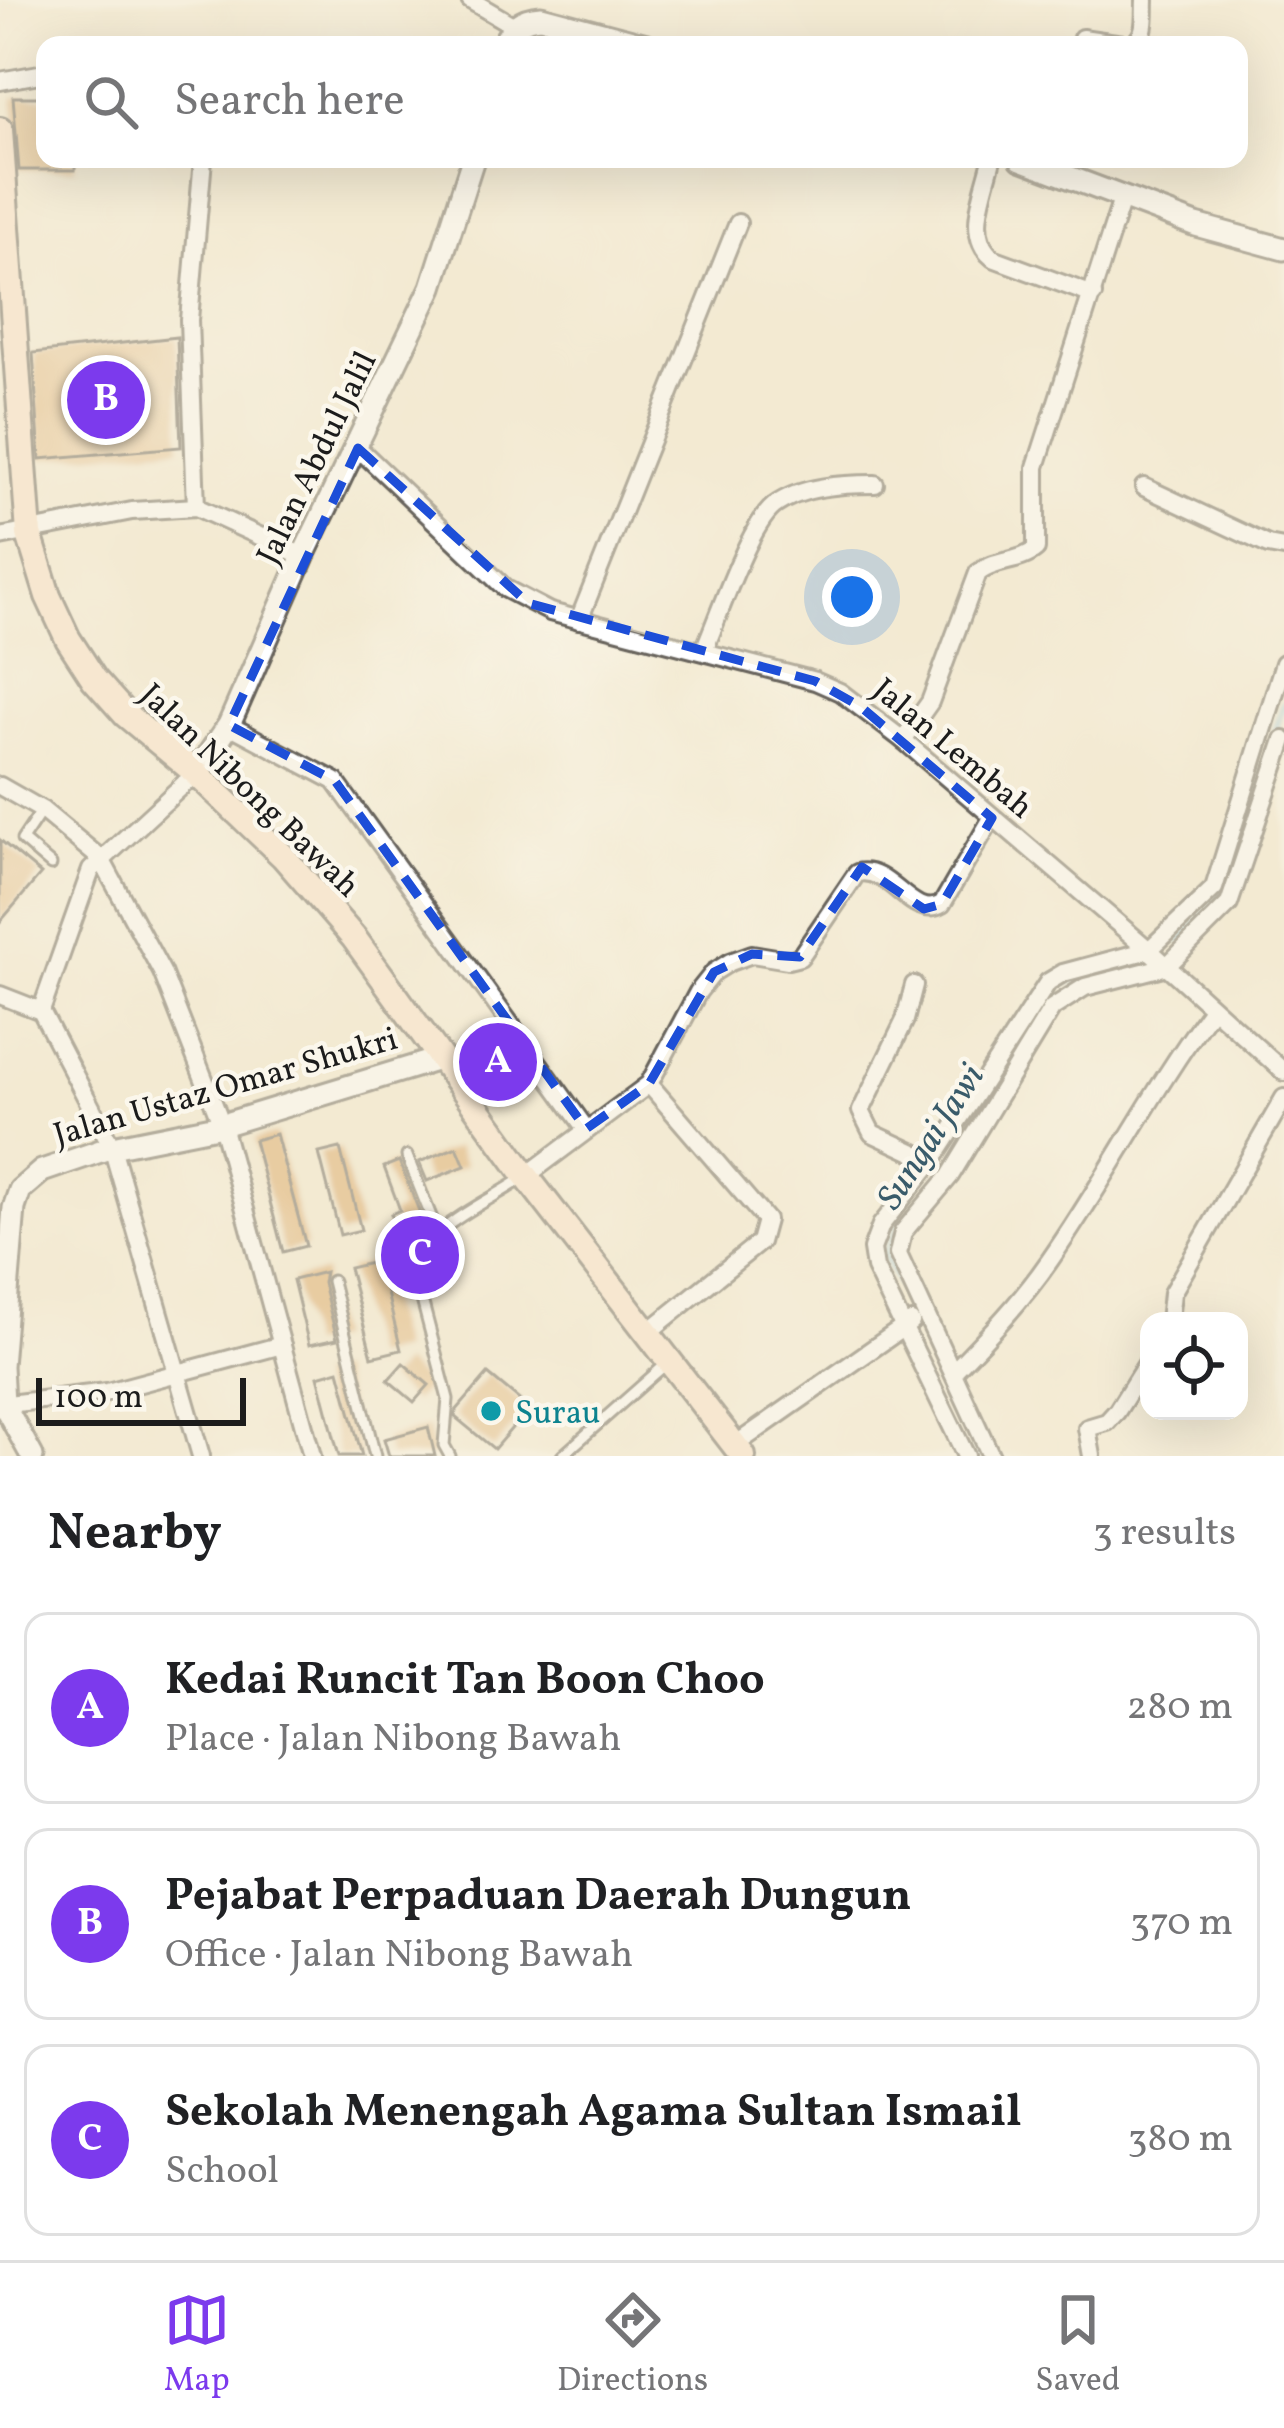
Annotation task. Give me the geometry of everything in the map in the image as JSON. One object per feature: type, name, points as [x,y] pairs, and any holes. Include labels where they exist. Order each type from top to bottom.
[{"type":"main road","name":"Jalan Nibong Bawah","points":[[0,130],[4,244],[28,534],[68,639],[126,715],[284,856],[323,901],[526,1176],[739,1450]]},
{"type":"street","points":[[470,0],[508,35],[527,18],[541,17],[613,36]]},
{"type":"street","points":[[1142,36],[1145,0]]},
{"type":"street","points":[[0,81],[36,75]]},
{"type":"street","points":[[196,507],[190,320],[202,168]]},
{"type":"street","name":"Jalan Abdul Jalil","points":[[196,773],[229,725],[303,556],[432,287],[470,168]]},
{"type":"street","points":[[990,168],[976,235],[982,249],[993,258],[1094,295]]},
{"type":"street","points":[[1044,168],[1122,199],[1284,249]]},
{"type":"street","points":[[903,740],[937,686],[978,573],[1036,549],[1036,467],[1122,199]]},
{"type":"street","points":[[579,620],[738,224]]},
{"type":"street","name":"Jalan Lembah","points":[[358,448],[506,589],[528,603],[815,681],[840,692],[1149,950],[1284,1072]]},
{"type":"street","points":[[704,650],[751,540],[772,508],[785,499],[841,484],[875,484]]},
{"type":"street","points":[[1144,487],[1268,545],[1284,548]]},
{"type":"street","points":[[0,537],[132,511],[196,507],[303,556]]},
{"type":"street","points":[[991,1456],[952,1372],[874,1268],[872,1249],[880,1225],[932,1160],[1048,982],[1149,950],[1214,887],[1284,664]]},
{"type":"street","points":[[229,725],[335,781],[586,1129]]},
{"type":"street","points":[[966,1456],[914,1320],[898,1254],[903,1232],[950,1175],[1052,1008],[1085,987],[1167,966],[1229,904],[1284,740]]},
{"type":"street","points":[[41,1011],[82,889],[101,859],[196,773]]},
{"type":"street","points":[[0,786],[42,810],[101,859],[162,973],[221,1125],[312,1456]]},
{"type":"street","points":[[526,1176],[649,1084],[698,992],[714,972],[752,954],[788,960],[800,957],[856,873],[869,870],[924,909],[934,909],[942,904],[992,818]]},
{"type":"street","points":[[914,985],[905,1020],[861,1111],[872,1133],[932,1160]]},
{"type":"street","points":[[0,995],[41,1011],[112,1147],[201,1456]]},
{"type":"street","points":[[952,1372],[1004,1319],[1047,1264],[1170,1065],[1211,1010]]},
{"type":"street","name":"Jalan Ustaz Omar Shukri","points":[[32,1456],[2,1404],[11,1229],[20,1190],[42,1171],[112,1147],[221,1125],[442,1058]]},
{"type":"street","points":[[646,1333],[760,1242],[766,1231],[761,1210],[649,1084]]},
{"type":"street","points":[[1170,1312],[1172,1293],[1284,1098]]},
{"type":"street","points":[[739,1450],[914,1320]]},
{"type":"street","points":[[2,1404],[106,1392],[282,1345]]},
{"type":"street","points":[[1091,1456],[1087,1428],[1107,1422],[1140,1374]]},
{"type":"lane","points":[[42,810],[22,840],[51,865]]},
{"type":"lane","points":[[407,1156],[438,1234]]},
{"type":"lane","points":[[450,1456],[444,1445],[448,1399],[416,1273],[418,1258],[438,1234],[526,1176]]},
{"type":"lane","points":[[332,1281],[375,1456]]},
{"type":"lane","points":[[562,1456],[669,1361]]},
{"type":"highlighted area","points":[[358,448],[528,603],[815,681],[861,707],[992,818],[942,904],[924,909],[862,867],[800,957],[752,954],[714,972],[649,1084],[586,1129],[335,781],[229,725]]},
{"type":"building","points":[[13,97],[36,97],[36,168],[75,170],[19,170]]},
{"type":"building","points":[[177,337],[181,447],[40,459],[33,353]]},
{"type":"building","points":[[0,840],[41,874],[0,922]]},
{"type":"building","points":[[509,1044],[520,1059],[481,1085],[471,1070]]},
{"type":"building","points":[[276,1134],[306,1246],[283,1252],[254,1140]]},
{"type":"building","points":[[457,1147],[465,1166],[427,1181],[419,1162]]},
{"type":"building","points":[[340,1148],[361,1230],[340,1235],[319,1153]]},
{"type":"building","points":[[399,1161],[421,1216],[396,1226],[391,1214],[400,1210],[384,1167]]},
{"type":"building","points":[[379,1261],[401,1350],[372,1357],[349,1268]]},
{"type":"building","points":[[325,1272],[323,1283],[337,1339],[309,1345],[293,1280]]},
{"type":"building","points":[[403,1363],[429,1385],[414,1402],[388,1380]]},
{"type":"building","points":[[339,1370],[362,1456],[339,1456],[318,1376]]},
{"type":"building","name":"Surau","points":[[488,1374],[529,1408],[494,1449],[455,1417]]},
{"type":"building","points":[[428,1427],[435,1456],[389,1456],[384,1439]]},
{"type":"waterway","name":"Sungai Jawi","points":[[1180,942],[1218,899],[1232,870],[1284,703]]},
{"type":"waterway","name":"Sungai Jawi","points":[[1045,1005],[1058,986],[1117,967]]},
{"type":"waterway","name":"Sungai Jawi","points":[[899,1223],[884,1255],[980,1456]]},
{"type":"place","name":"Pejabat Perpaduan Daerah Dungun","points":[[106,400]]},
{"type":"place","name":"Kedai Runcit Tan Boon Choo","points":[[498,1062]]},
{"type":"place","name":"Sekolah Menengah Agama Sultan Ismail","points":[[420,1255]]},
{"type":"place","name":"Surau","points":[[491,1411]]}]
